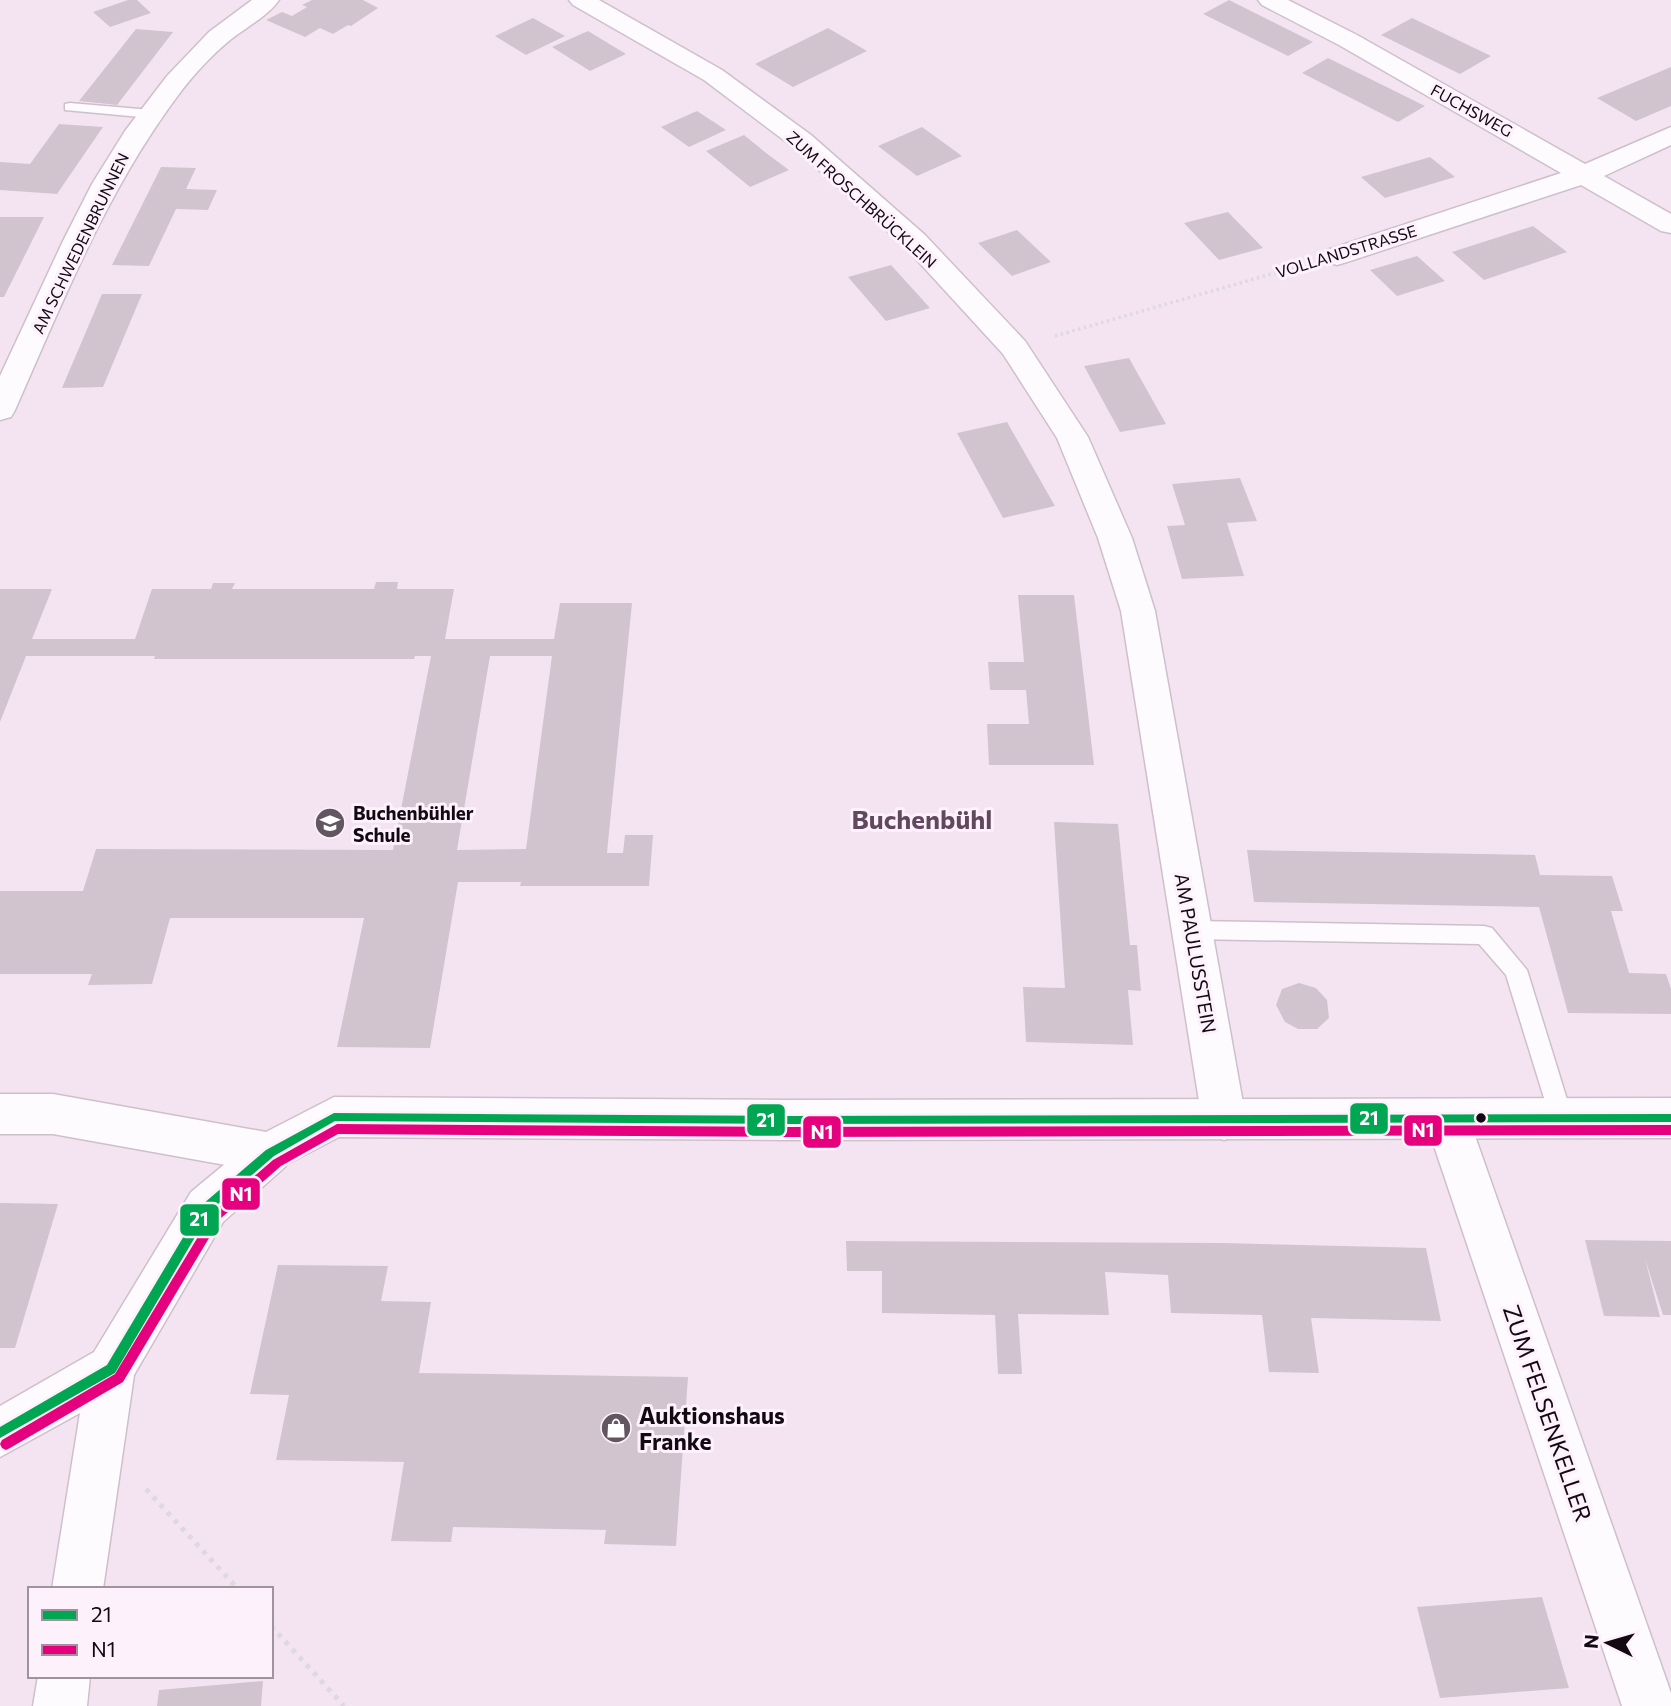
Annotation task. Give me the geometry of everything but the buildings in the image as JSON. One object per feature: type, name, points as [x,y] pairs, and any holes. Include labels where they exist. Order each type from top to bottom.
[{"type":"street","name":"AM SCHWEDENBRUNNEN","points":[[0,410],[95,205],[126,148],[190,65],[221,35],[267,0]]},
{"type":"street","name":"ZUM FROSCHBRÜCKLEIN","points":[[581,0],[713,75],[802,141],[915,241],[1014,348],[1072,437],[1115,538],[1138,611],[1167,785]]},
{"type":"street","name":"FUCHSWEG","points":[[1270,0],[1348,40],[1671,225]]},
{"type":"street","name":"VOLLANDSTRASSE","points":[[1336,256],[1586,174],[1671,135]]},
{"type":"street","name":"AM PAULUSSTEIN","points":[[1167,785],[1224,1120]]},
{"type":"street","points":[[0,1114],[53,1114],[270,1153]]},
{"type":"street","points":[[77,1587],[111,1369],[207,1207],[270,1153],[334,1117],[783,1120],[1671,1118]]},
{"type":"street","name":"ZUM FELSENKELLER","points":[[1447,1119],[1649,1706]]},
{"type":"street","points":[[0,1433],[111,1369]]},
{"type":"street","points":[[60,1706],[64,1678]]},
{"type":"lane","points":[[70,107],[151,114]]},
{"type":"lane","points":[[1192,930],[1484,935],[1516,970],[1561,1119]]},
{"type":"path","name":"VOLLANDSTRASSE","points":[[1014,348],[1336,256]]},
{"type":"path","points":[[93,1485],[141,1483],[235,1587]]},
{"type":"path","points":[[273,1628],[344,1706]]},
{"type":"transit line","name":"21","points":[[0,1433],[111,1369],[207,1207],[270,1153],[334,1117],[783,1120],[1671,1118]]},
{"type":"transit line","name":"N1","points":[[6,1444],[119,1378],[217,1215],[277,1163],[337,1129],[783,1132],[1671,1130]]},
{"type":"place","name":"Buchenbühler Schule","points":[[330,823]]},
{"type":"place","name":"Auktionshaus Franke","points":[[616,1428]]},
{"type":"district","name":"Buchenbühl","points":[[922,818]]}]
